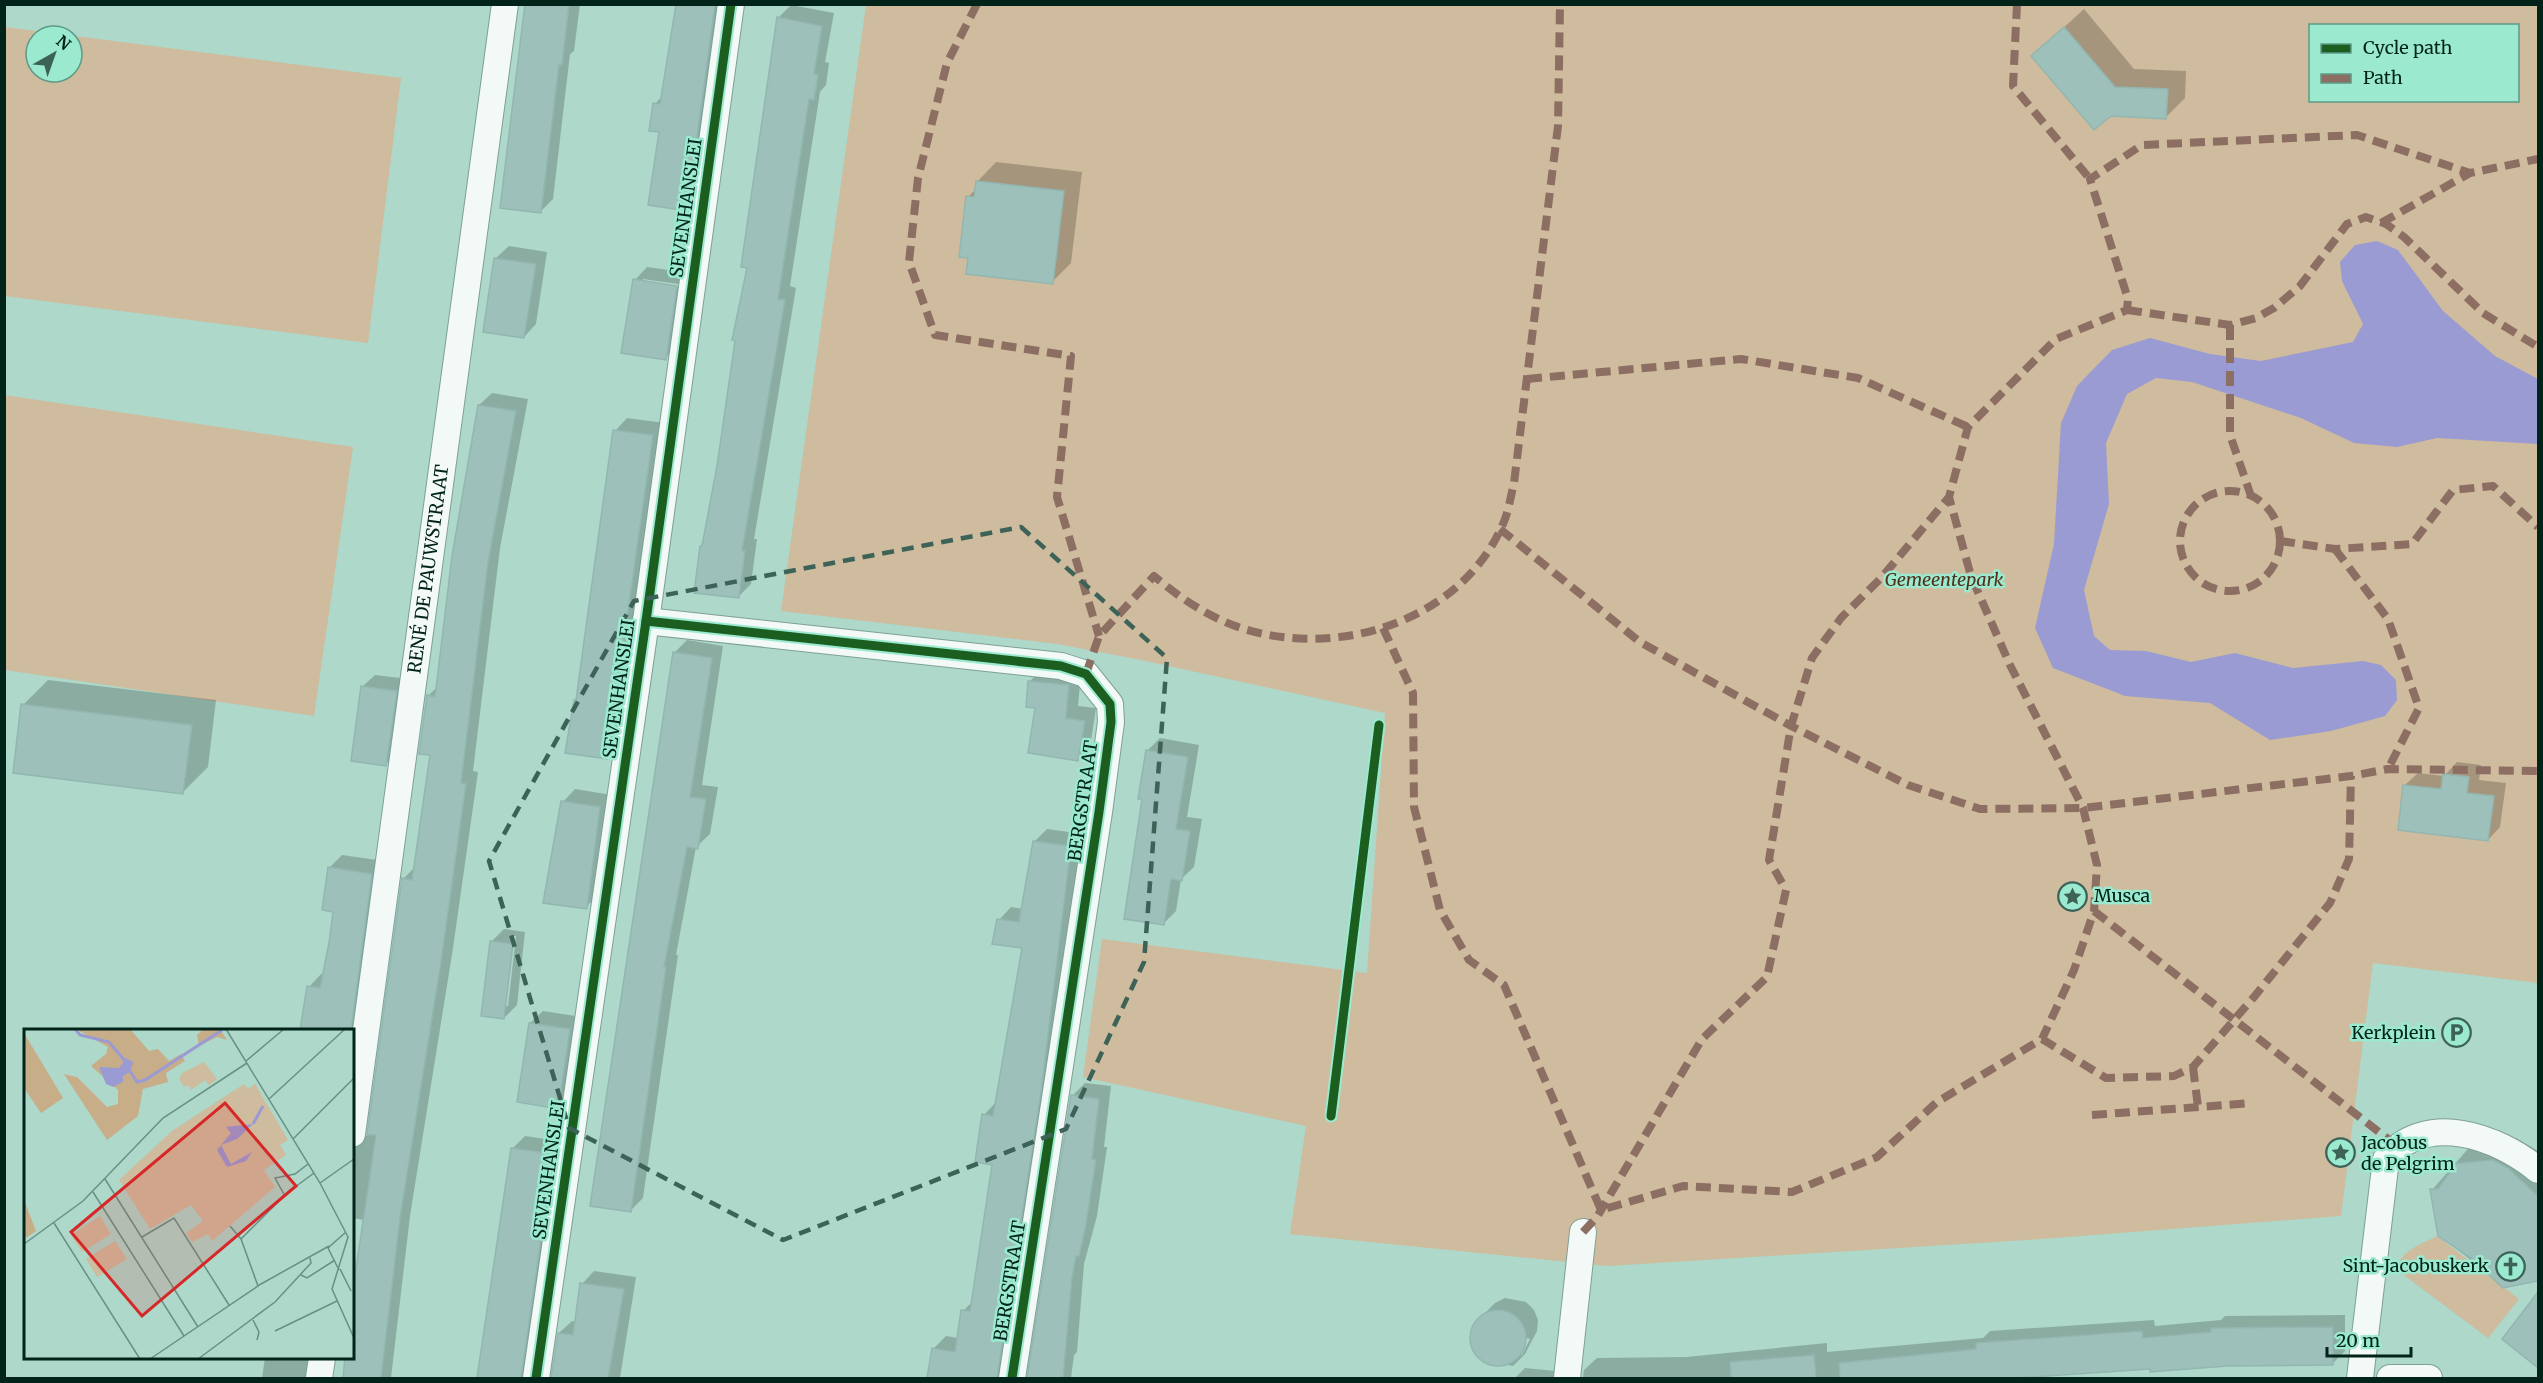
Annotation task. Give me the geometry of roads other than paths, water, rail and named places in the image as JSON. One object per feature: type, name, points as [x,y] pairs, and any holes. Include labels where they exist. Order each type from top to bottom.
[{"type":"street","name":"RENÉ DE PAUWSTRAAT","points":[[354,1119],[506,4]]},
{"type":"street","name":"SEVENHANSLEI","points":[[536,1378],[646,621],[731,4]]},
{"type":"street","name":"BERGSTRAAT","points":[[646,621],[1061,666],[1086,674],[1110,704],[1111,722],[1099,812],[1012,1378]]},
{"type":"street","points":[[2360,1378],[2386,1159],[2397,1146],[2409,1138],[2462,1131],[2515,1151],[2538,1170]]},
{"type":"street","points":[[1567,1378],[1583,1232]]},
{"type":"street","points":[[319,1378],[322,1359]]},
{"type":"street","points":[[2390,1378],[2429,1378]]},
{"type":"water","points":[[2377,241],[2398,250],[2443,311],[2495,356],[2538,379],[2538,444],[2437,438],[2397,447],[2354,443],[2301,418],[2192,382],[2156,378],[2127,394],[2106,443],[2109,504],[2084,590],[2094,636],[2110,650],[2146,651],[2191,662],[2235,653],[2293,668],[2363,661],[2381,665],[2396,680],[2397,700],[2385,716],[2331,731],[2270,740],[2210,703],[2125,696],[2053,668],[2035,628],[2054,544],[2061,423],[2077,386],[2112,350],[2150,338],[2210,354],[2261,361],[2353,342],[2363,324],[2342,281],[2340,262],[2355,245]]},
{"type":"place","name":"Musca","points":[[2073,896]]},
{"type":"place","name":"Kerkplein","points":[[2457,1033]]},
{"type":"place","name":"Jacobus de Pelgrim","points":[[2340,1153]]},
{"type":"place","name":"Sint-Jacobuskerk","points":[[2510,1266]]},
{"type":"park label","name":"Gemeentepark","points":[[1944,580]]}]
